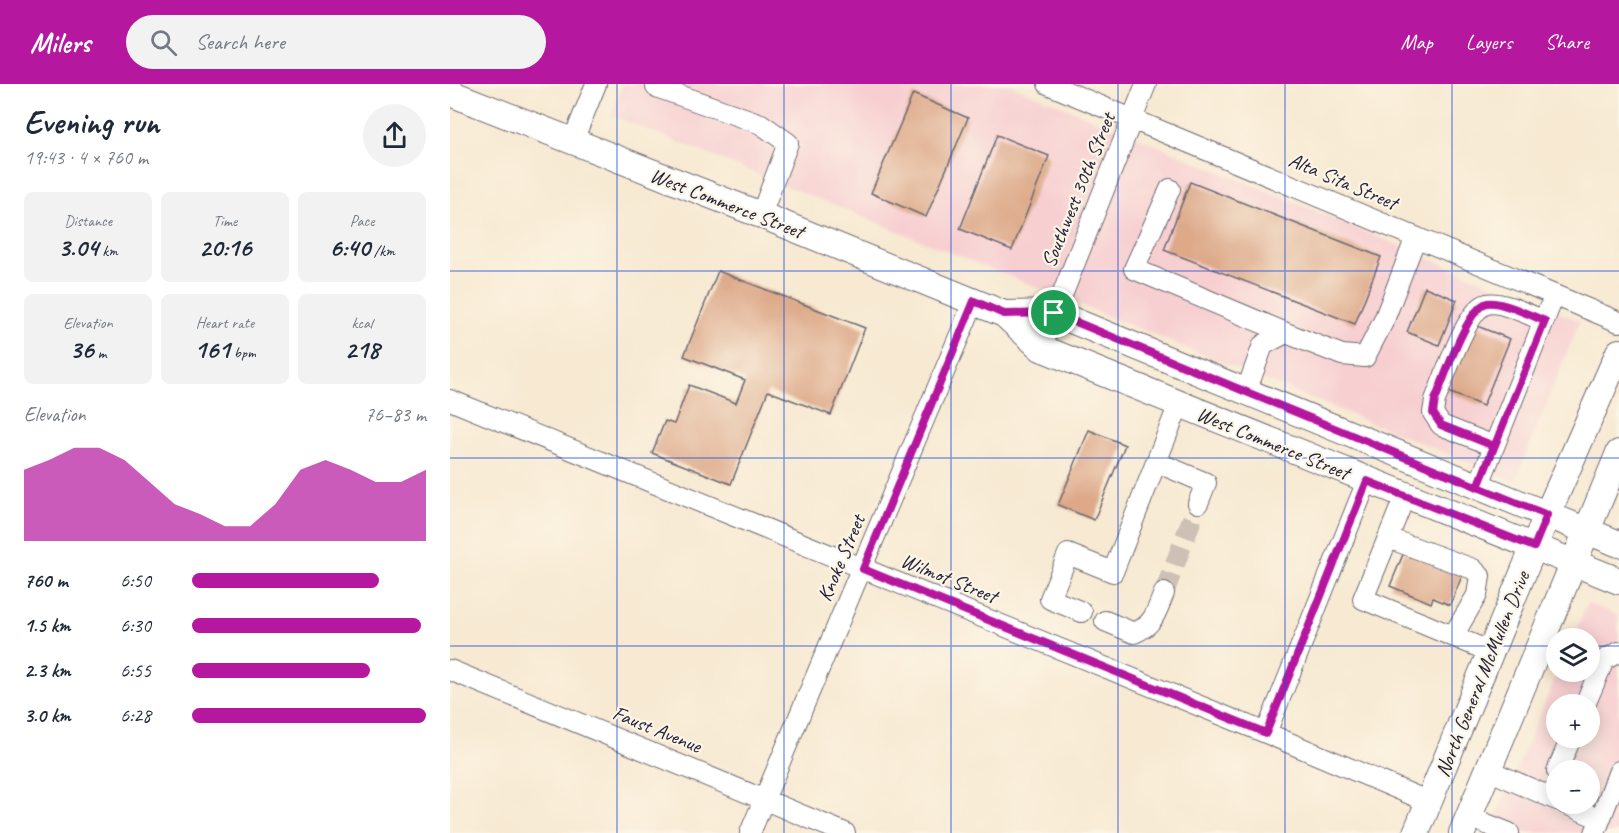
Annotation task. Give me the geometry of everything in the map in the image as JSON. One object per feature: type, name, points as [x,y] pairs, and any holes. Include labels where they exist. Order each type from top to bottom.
[{"type":"main road","name":"West Commerce Street","points":[[450,93],[974,301],[1004,314],[1041,348],[1619,581]]},
{"type":"main road","name":"West Commerce Street","points":[[1004,314],[1054,313],[1619,544]]},
{"type":"main road","name":"North General McMullen Drive","points":[[1416,833],[1547,515],[1619,352]]},
{"type":"main road","name":"North General McMullen Drive","points":[[1465,825],[1619,453]]},
{"type":"street","points":[[572,143],[596,84]]},
{"type":"street","points":[[657,84],[656,87],[761,124],[788,143],[761,215]]},
{"type":"street","name":"Alta Sita Street","points":[[1048,84],[1619,322]]},
{"type":"street","name":"Southwest 30th Street","points":[[1041,348],[1146,84]]},
{"type":"street","points":[[1170,189],[1134,269],[1342,355],[1365,357],[1384,320],[1416,237]]},
{"type":"street","points":[[1478,487],[1555,295]]},
{"type":"street","name":"Knoke Street","points":[[750,833],[974,301]]},
{"type":"street","points":[[1494,446],[1441,425],[1433,413],[1435,400],[1467,324],[1477,309],[1487,303],[1499,304],[1545,321]]},
{"type":"street","points":[[1246,392],[1263,345],[1286,333]]},
{"type":"street","name":"Wilmot Street","points":[[450,400],[1266,733],[1429,802]]},
{"type":"street","points":[[1082,612],[1050,599],[1068,554],[1113,572],[1179,404]]},
{"type":"street","points":[[1156,462],[1206,483],[1198,503]]},
{"type":"street","points":[[1266,733],[1367,481]]},
{"type":"street","points":[[1406,496],[1363,599],[1491,652]]},
{"type":"street","points":[[1388,538],[1473,569],[1480,576],[1477,595],[1453,636]]},
{"type":"street","points":[[1105,621],[1134,633],[1147,628],[1156,614],[1164,593]]},
{"type":"street","points":[[1590,694],[1604,660],[1619,652]]},
{"type":"street","name":"Faust Avenue","points":[[450,670],[844,833]]},
{"type":"street","points":[[1488,770],[1546,795]]},
{"type":"street","points":[[1581,814],[1598,826],[1619,771]]},
{"type":"street","points":[[1465,825],[1509,833]]},
{"type":"shaded area","points":[[623,84],[1009,84],[1580,321],[1515,481],[611,115]]},
{"type":"shaded area","points":[[1587,603],[1619,615],[1619,833],[1489,833],[1546,700],[1546,748],[1600,748],[1600,694],[1549,694],[1554,682],[1600,682],[1600,628],[1577,628]]},
{"type":"building","points":[[913,94],[968,118],[926,217],[871,193]]},
{"type":"building","points":[[997,135],[1049,156],[1012,250],[960,229]]},
{"type":"building","points":[[1190,182],[1381,257],[1355,324],[1164,250]]},
{"type":"building","points":[[718,271],[865,328],[831,415],[768,391],[731,484],[652,453],[665,421],[674,424],[689,385],[736,403],[745,380],[684,356]]},
{"type":"building","points":[[1425,287],[1457,300],[1439,345],[1407,332]]},
{"type":"building","points":[[1472,324],[1510,339],[1483,406],[1446,391]]},
{"type":"building","points":[[1089,430],[1125,445],[1094,520],[1058,505]]},
{"type":"building","points":[[1404,552],[1462,576],[1450,605],[1433,598],[1431,603],[1390,586]]},
{"type":"tunnel","points":[[1164,593],[1198,503]]},
{"type":"route","points":[[1054,313],[1004,314],[974,301],[863,569],[1266,733],[1367,481],[1534,547],[1547,515],[1478,487],[1545,321],[1499,304],[1487,303],[1477,309],[1467,324],[1435,400],[1433,413],[1441,425],[1494,446],[1478,487],[1054,313]]}]
